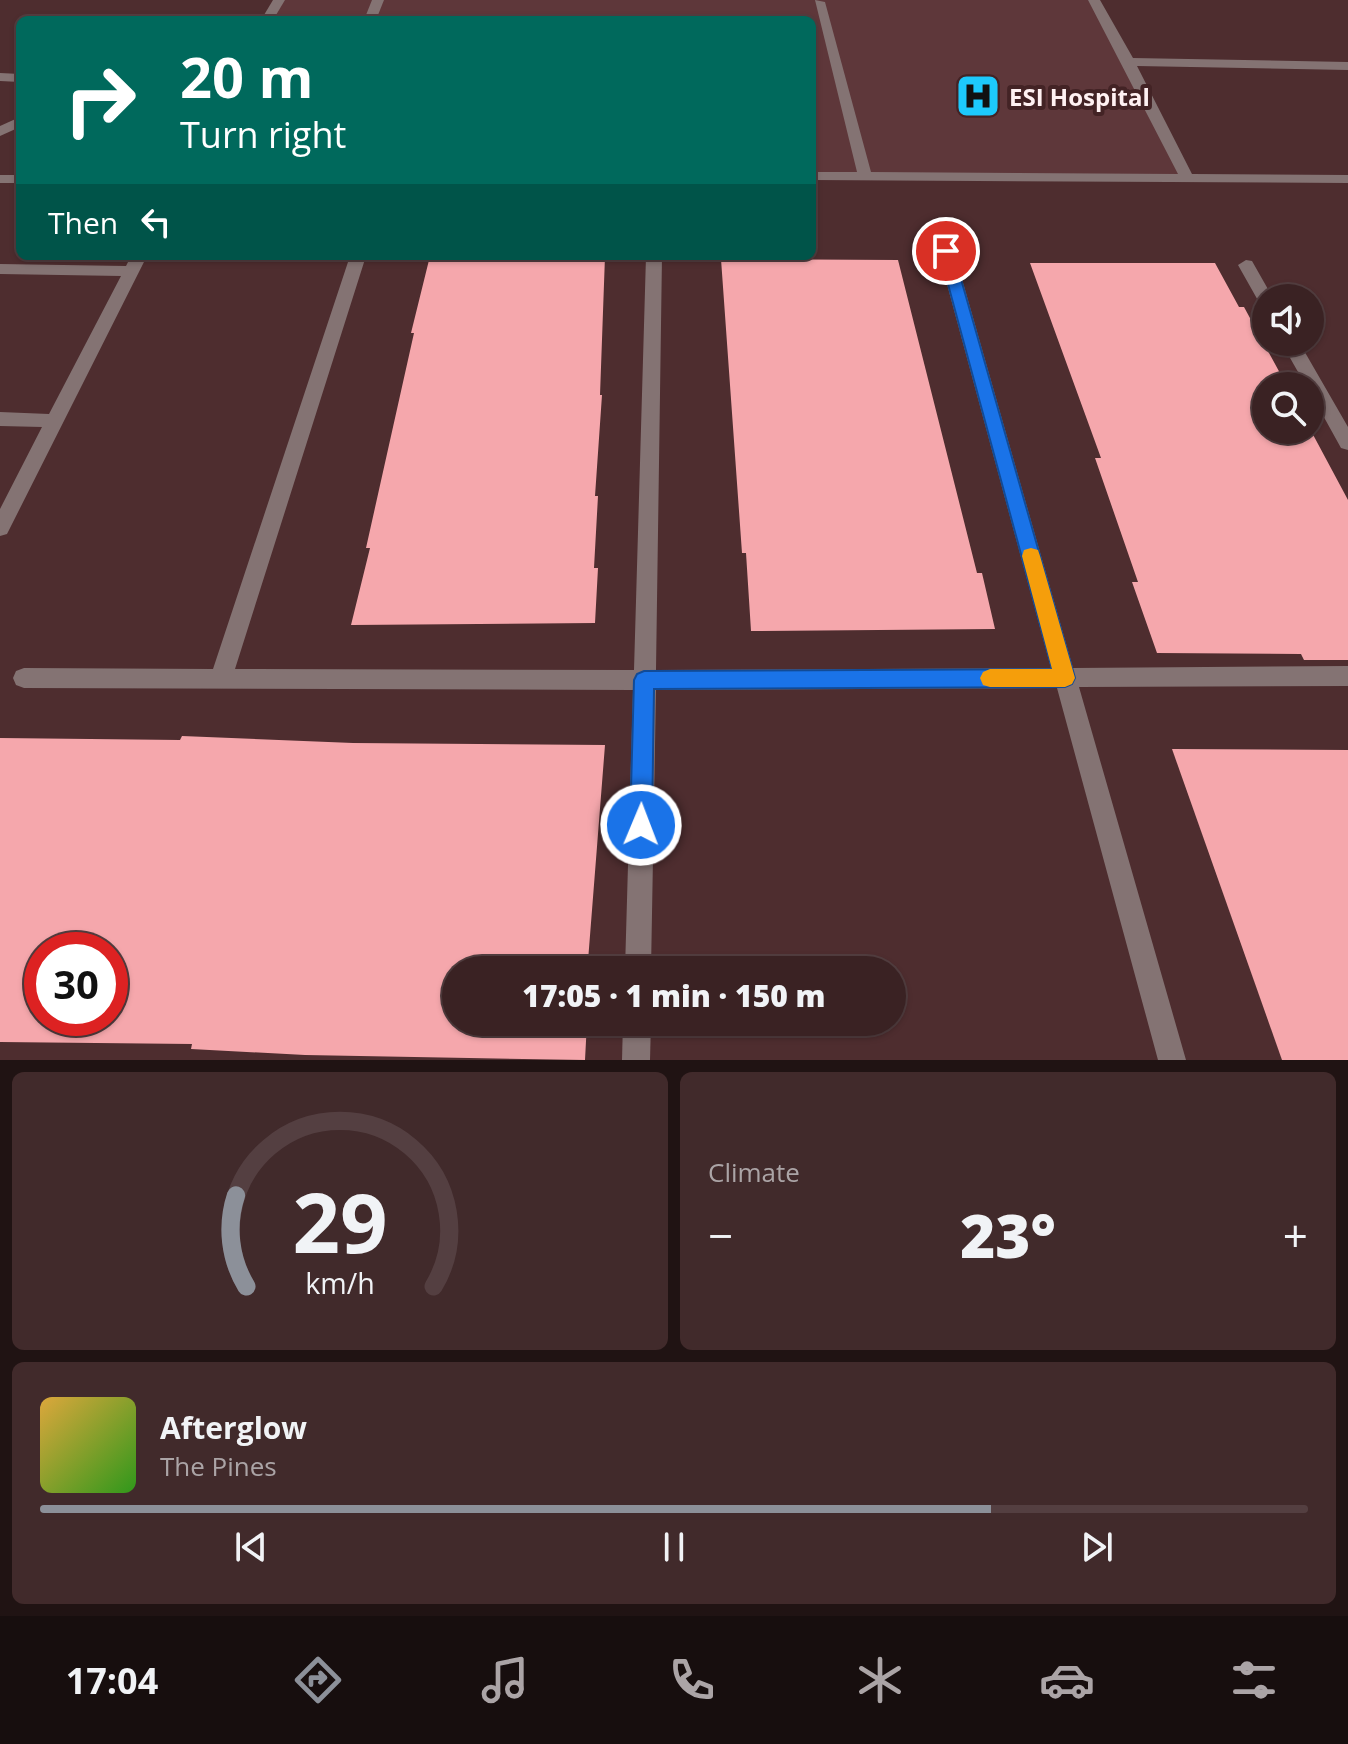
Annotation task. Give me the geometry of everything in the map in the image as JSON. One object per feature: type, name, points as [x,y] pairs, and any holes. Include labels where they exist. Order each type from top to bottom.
[{"type":"street","points":[[1094,0],[1187,178]]},
{"type":"street","points":[[819,2],[865,176]]},
{"type":"street","points":[[1129,62],[1348,66]]},
{"type":"street","points":[[816,176],[1348,179]]},
{"type":"street","points":[[946,251],[1172,1060]]},
{"type":"street","points":[[220,680],[357,260]]},
{"type":"street","points":[[638,956],[654,260]]},
{"type":"street","points":[[0,269],[136,264],[0,528]]},
{"type":"street","points":[[1246,265],[1257,284]]},
{"type":"street","points":[[1298,356],[1348,443]]},
{"type":"street","points":[[0,419],[55,421]]},
{"type":"street","points":[[24,678],[644,680],[1348,676]]},
{"type":"street","points":[[636,1060],[637,1036]]},
{"type":"shaded area","name":"ESI Hospital","points":[[278,0],[1090,0],[1190,176],[816,173],[816,16],[268,16]]},
{"type":"building","points":[[429,260],[605,260],[602,395],[595,496],[598,496],[594,568],[598,568],[595,623],[351,625],[370,548],[366,548],[414,333],[411,333]]},
{"type":"building","points":[[721,260],[898,260],[977,573],[982,573],[995,629],[751,631],[746,553],[742,553]]},
{"type":"building","points":[[1030,263],[1215,263],[1239,307],[1244,307],[1252,322],[1252,356],[1271,356],[1279,372],[1252,372],[1252,444],[1318,444],[1348,500],[1348,660],[1304,660],[1301,654],[1157,653],[1132,582],[1138,582],[1095,458],[1101,458]]},
{"type":"building","points":[[182,736],[353,743],[605,745],[588,956],[442,956],[442,1036],[586,1036],[585,1060],[305,1055],[191,1049],[192,1044],[0,1042],[0,738],[180,740]]},
{"type":"building","points":[[1172,749],[1348,750],[1348,1060],[1282,1060]]},
{"type":"slow traffic","points":[[990,678],[1065,678],[1031,556]]},
{"type":"place","name":"ESI Hospital","points":[[978,96]]},
{"type":"route","points":[[641,825],[644,680],[1065,678],[946,251]]}]
